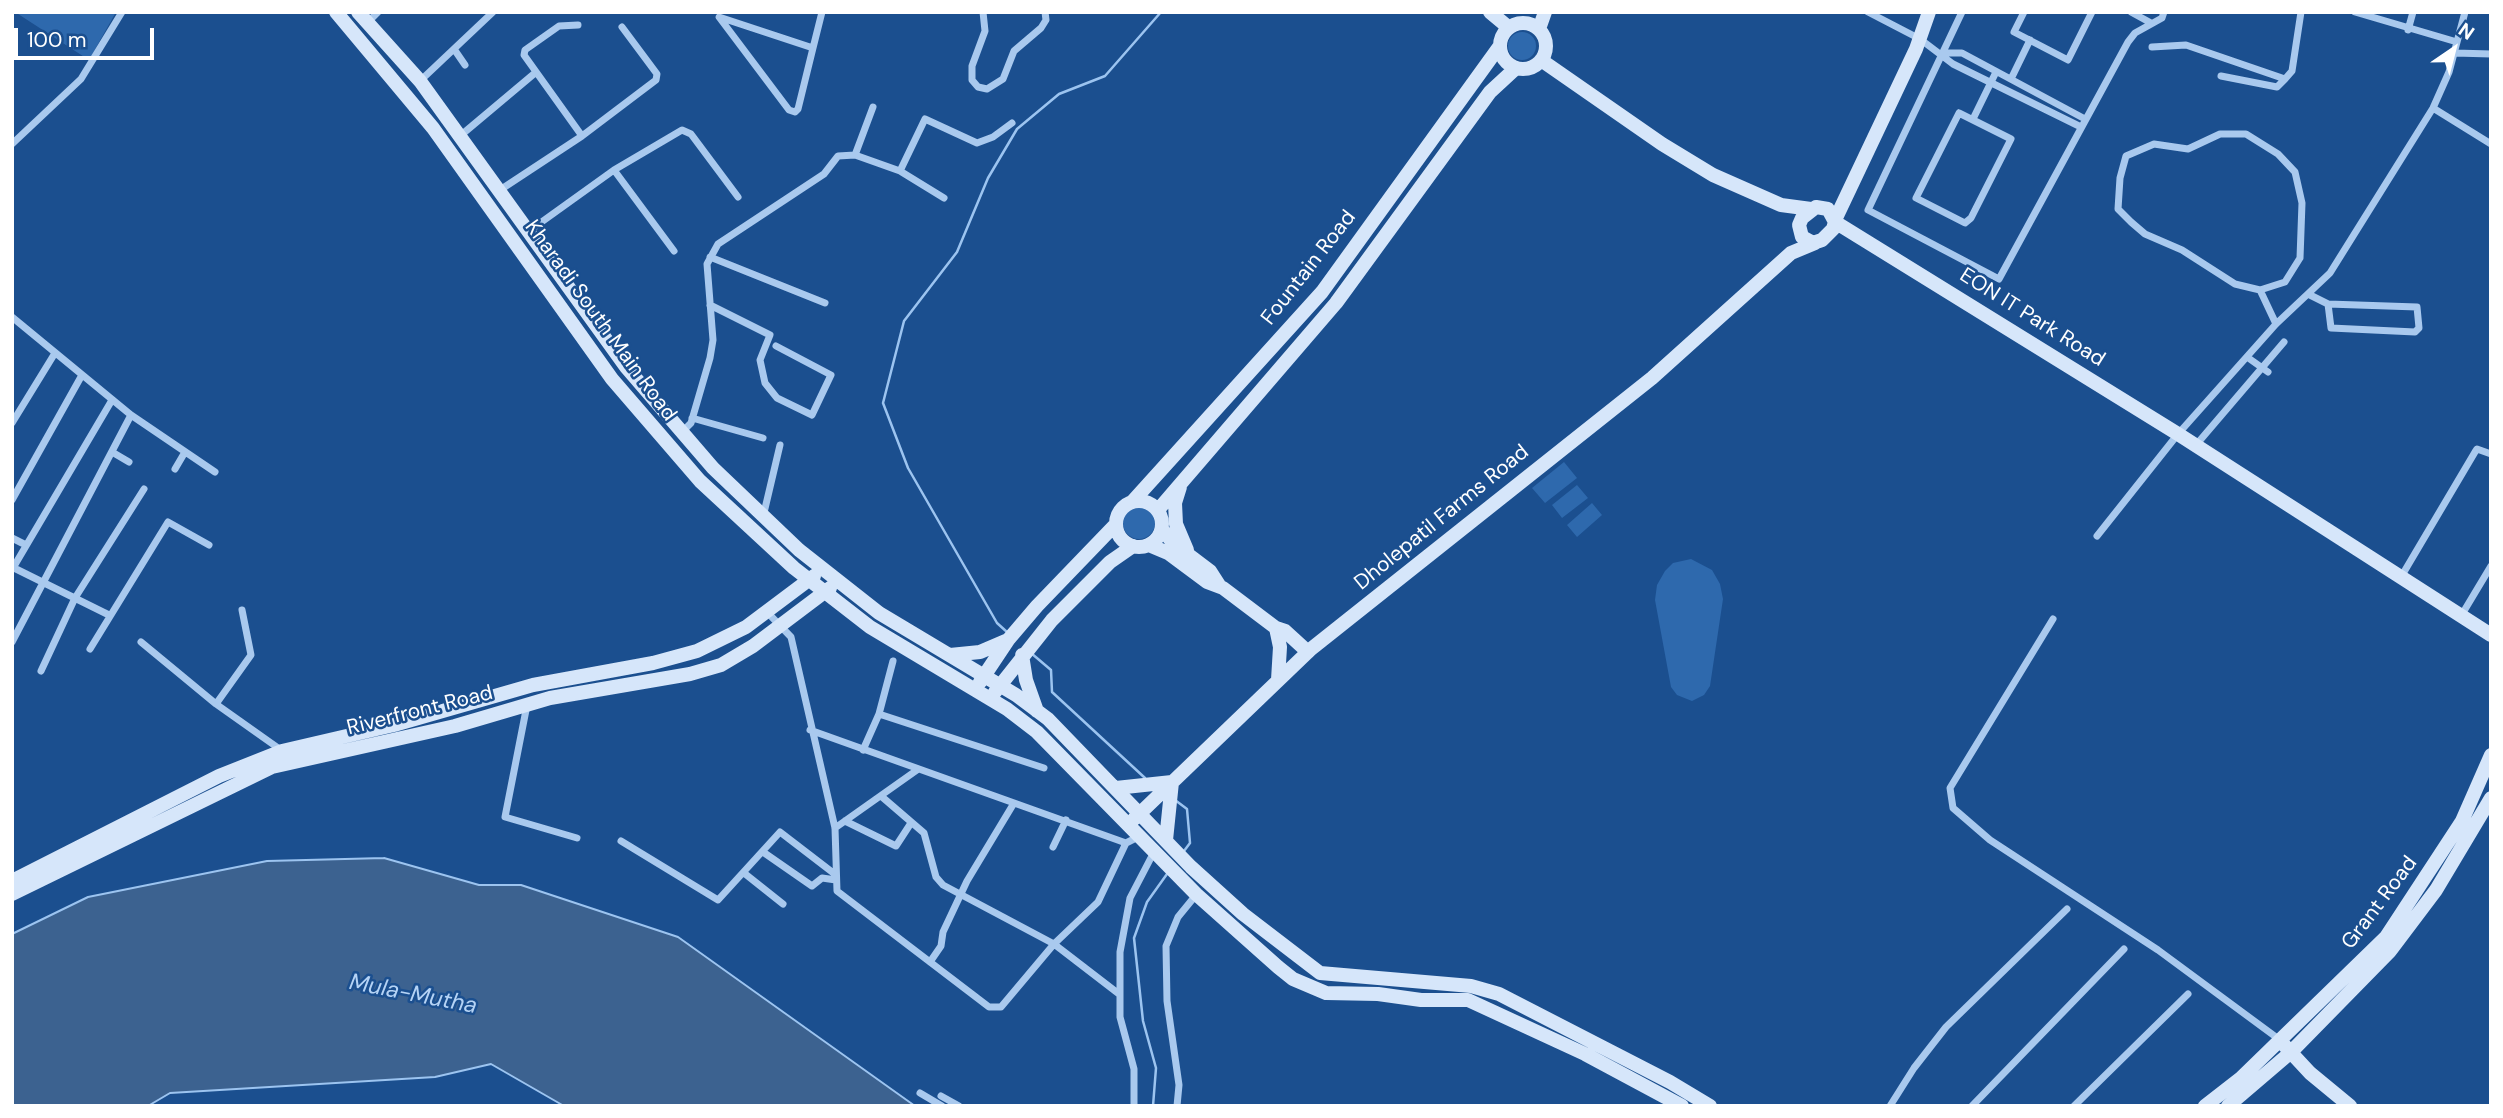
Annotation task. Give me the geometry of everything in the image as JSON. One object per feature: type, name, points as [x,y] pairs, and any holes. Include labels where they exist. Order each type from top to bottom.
[{"type":"street","points":[[12,144],[81,79],[122,12]]},
{"type":"street","name":"Kharadi South Main Road","points":[[336,12],[433,128],[636,409],[734,514],[809,580],[870,626],[990,699],[1037,732],[1129,825],[1133,840],[1159,856],[1196,894],[1278,967],[1293,979],[1326,993],[1378,994],[1421,1000],[1468,1000],[1638,1074]]},
{"type":"street","points":[[362,18],[378,12]]},
{"type":"street","points":[[420,81],[493,12]]},
{"type":"street","points":[[720,15],[789,110],[795,111],[798,108],[822,12]]},
{"type":"street","points":[[983,12],[985,31],[972,66],[972,80],[978,87],[987,89],[1003,79],[1014,51],[1041,28],[1046,20],[1045,12]]},
{"type":"street","points":[[1490,12],[1508,27],[1527,17],[1539,29],[1546,47],[1541,60],[1688,160],[1781,205],[1815,208],[1851,183]]},
{"type":"street","points":[[1539,29],[1545,12]]},
{"type":"street","points":[[1868,12],[1920,39],[1942,53],[1953,64],[2081,127]]},
{"type":"street","points":[[1821,239],[1835,221],[1930,12]]},
{"type":"street","points":[[1962,12],[1868,210],[1999,279],[2128,42],[2135,33],[2157,22],[2164,12]]},
{"type":"street","points":[[2024,12],[2014,32],[2068,60],[2092,12]]},
{"type":"street","points":[[2131,12],[2151,23]]},
{"type":"street","points":[[2221,76],[2277,87],[2292,71],[2301,12]]},
{"type":"street","points":[[2355,12],[2457,43]]},
{"type":"street","points":[[2408,30],[2413,12]]},
{"type":"street","points":[[2097,536],[2178,434],[2276,324],[2310,295],[2330,273],[2433,108],[2455,53],[2465,12]]},
{"type":"street","points":[[720,15],[813,48]]},
{"type":"street","name":"Kharadi South Main Road","points":[[362,18],[420,81],[620,359],[681,433],[763,517],[824,570],[879,613],[1000,685],[1037,711],[1242,914],[1320,973],[1471,986],[1499,994],[1638,1074]]},
{"type":"street","points":[[578,25],[559,26],[525,50],[525,57],[582,136]]},
{"type":"street","points":[[500,190],[582,136],[656,80],[657,74],[622,27]]},
{"type":"street","name":"Fountain Road","points":[[975,690],[1012,636],[1116,524],[1122,508],[1133,502],[1322,292],[1499,47],[1508,27]]},
{"type":"street","points":[[2011,79],[2030,40]]},
{"type":"street","points":[[2152,47],[2186,45],[2285,79]]},
{"type":"street","points":[[1499,47],[1503,58],[1516,68]]},
{"type":"street","points":[[454,49],[465,65]]},
{"type":"street","points":[[1942,53],[1962,53],[2085,119]]},
{"type":"street","points":[[2455,53],[2491,54]]},
{"type":"street","name":"Fountain Road","points":[[1158,510],[1336,303],[1490,92],[1516,68],[1528,68],[1541,60]]},
{"type":"street","points":[[1973,119],[1996,72]]},
{"type":"street","points":[[460,136],[535,73]]},
{"type":"street","points":[[855,155],[873,107]]},
{"type":"street","points":[[2433,108],[2491,144]]},
{"type":"street","points":[[1959,113],[1973,119],[2011,139],[1971,218],[1965,223],[1918,201],[1916,194],[1959,113]]},
{"type":"street","points":[[900,171],[925,119],[977,143],[993,137],[1012,123]]},
{"type":"street","points":[[529,231],[614,170],[673,133],[687,130],[738,197]]},
{"type":"street","points":[[2220,134],[2246,134],[2278,154],[2295,172],[2302,203],[2300,258],[2285,282],[2260,290],[2235,284],[2182,250],[2146,234],[2118,209],[2120,178],[2126,156],[2154,144],[2188,149],[2220,134]]},
{"type":"street","points":[[681,433],[692,418],[710,358],[707,264],[718,244],[824,174],[838,156],[855,155],[900,171],[944,198]]},
{"type":"street","points":[[614,170],[674,251]]},
{"type":"street","points":[[1781,205],[1806,240],[1863,239]]},
{"type":"street","name":"EON IT Park Road","points":[[1815,208],[1828,209],[1835,221],[1863,239],[2178,434],[2491,635]]},
{"type":"street","name":"Dholepatil Farms Road","points":[[1791,253],[1799,229],[1815,208]]},
{"type":"street","name":"Dholepatil Farms Road","points":[[1129,825],[1304,655],[1652,379],[1791,253],[1821,239]]},
{"type":"street","points":[[710,257],[825,303]]},
{"type":"street","points":[[2260,290],[2276,324]]},
{"type":"street","points":[[2310,295],[2328,304],[2417,307],[2419,328],[2415,332],[2331,328],[2328,304]]},
{"type":"street","points":[[710,305],[770,335],[760,360],[765,383],[777,398],[812,415],[831,375],[776,346]]},
{"type":"street","points":[[12,317],[111,400],[215,472]]},
{"type":"street","points":[[2196,446],[2265,370],[2284,342]]},
{"type":"street","points":[[12,423],[55,353]]},
{"type":"street","points":[[2247,357],[2265,370]]},
{"type":"street","points":[[12,500],[82,375]]},
{"type":"street","points":[[109,615],[12,567],[111,400]]},
{"type":"street","points":[[12,642],[131,415]]},
{"type":"street","points":[[692,418],[763,438]]},
{"type":"street","points":[[763,517],[780,445]]},
{"type":"street","points":[[2401,577],[2477,449],[2491,454]]},
{"type":"street","points":[[112,452],[129,462]]},
{"type":"street","points":[[176,469],[185,452]]},
{"type":"street","points":[[1181,482],[1175,503],[1176,524],[1183,545],[1192,557]]},
{"type":"street","points":[[41,671],[75,598],[144,489]]},
{"type":"street","points":[[1133,502],[1147,502],[1158,510],[1162,529],[1173,543],[1210,571],[1219,585],[1277,633],[1278,680]]},
{"type":"street","points":[[90,649],[168,522],[209,545]]},
{"type":"street","points":[[1116,524],[1120,536],[1133,547]]},
{"type":"street","points":[[990,699],[1027,650],[1110,562],[1133,547],[1149,545],[1157,539],[1162,529]]},
{"type":"street","points":[[12,538],[26,545]]},
{"type":"street","points":[[1149,545],[1168,553],[1207,582],[1219,585]]},
{"type":"street","points":[[2461,616],[2491,566]]},
{"type":"street","name":"Riverfront Road","points":[[12,881],[219,776],[282,751],[394,725],[533,685],[653,663],[697,651],[746,626],[824,570]]},
{"type":"street","name":"Riverfront Road","points":[[12,894],[239,780],[298,759],[397,740],[527,704],[690,674],[721,665],[753,646],[839,582]]},
{"type":"street","points":[[216,704],[251,655],[242,610]]},
{"type":"street","points":[[766,611],[790,637],[810,730],[835,828],[837,891],[996,1010],[1054,944],[1105,893],[1133,840],[917,770],[810,730]]},
{"type":"street","points":[[2053,619],[1950,788],[1954,808],[1990,840],[2158,950],[2280,1040],[2290,1053],[2350,1106]]},
{"type":"street","points":[[1277,633],[1285,631],[1304,655]]},
{"type":"street","points":[[950,655],[980,652],[1012,636]]},
{"type":"street","points":[[141,642],[216,704],[282,751],[298,759]]},
{"type":"street","points":[[1027,650],[1026,680],[1037,711]]},
{"type":"street","points":[[863,750],[879,714],[893,661]]},
{"type":"street","points":[[527,704],[505,817],[577,838]]},
{"type":"street","points":[[879,714],[1044,768]]},
{"type":"street","name":"Grant Road","points":[[2205,1106],[2280,1040],[2386,937],[2462,821],[2491,755]]},
{"type":"street","points":[[835,828],[917,770]]},
{"type":"street","points":[[1116,788],[1172,782],[1169,844],[1130,898],[1124,919],[1120,1017],[1134,1069],[1134,1106]]},
{"type":"street","points":[[881,796],[924,833],[936,877],[961,895],[1054,944],[1119,994]]},
{"type":"street","name":"Grant Road","points":[[2228,1106],[2290,1053],[2390,951],[2436,890],[2491,798]]},
{"type":"street","points":[[930,962],[942,946],[943,932],[961,895],[1014,803]]},
{"type":"street","points":[[1053,847],[1066,820]]},
{"type":"street","points":[[845,821],[896,846],[911,823]]},
{"type":"street","points":[[621,841],[718,900],[780,832],[836,877]]},
{"type":"street","points":[[763,852],[811,886],[822,878],[836,877]]},
{"type":"street","points":[[1177,875],[1188,863]]},
{"type":"street","points":[[744,873],[783,904]]},
{"type":"street","points":[[1177,1106],[1179,1085],[1167,1001],[1166,946],[1178,917],[1196,894]]},
{"type":"street","points":[[1891,1106],[1914,1068],[1946,1027],[2067,909]]},
{"type":"street","points":[[1972,1106],[2124,949]]},
{"type":"street","points":[[2074,1106],[2188,993]]},
{"type":"street","points":[[1638,1074],[1682,1106]]},
{"type":"street","points":[[1638,1074],[1710,1106]]},
{"type":"street","points":[[920,1093],[942,1106]]},
{"type":"street","points":[[941,1096],[959,1106]]},
{"type":"shaded area","points":[[15,12],[116,12],[89,60]]},
{"type":"shaded area","points":[[1522,32],[1532,36],[1536,46],[1532,56],[1522,60],[1512,56],[1508,46],[1512,36]]},
{"type":"shaded area","points":[[1564,462],[1577,478],[1545,503],[1532,488]]},
{"type":"shaded area","points":[[1577,485],[1588,498],[1562,518],[1552,505]]},
{"type":"shaded area","points":[[1592,503],[1602,515],[1577,537],[1567,525]]},
{"type":"shaded area","points":[[1139,507],[1150,512],[1155,523],[1150,534],[1139,539],[1128,534],[1123,523],[1128,512]]},
{"type":"shaded area","points":[[1691,559],[1712,570],[1720,584],[1723,599],[1710,686],[1704,695],[1692,701],[1677,695],[1671,687],[1655,600],[1657,585],[1665,571],[1673,563]]},
{"type":"water","name":"Mula-Mutha","points":[[384,858],[479,885],[521,885],[678,937],[915,1106],[564,1106],[491,1064],[435,1077],[170,1093],[148,1106],[12,1106],[12,934],[88,897],[267,861]]},
{"type":"waterway","points":[[1007,632],[997,623],[908,468],[883,403],[904,321],[957,252],[988,178],[1017,129],[1059,94],[1105,76],[1161,12]]},
{"type":"waterway","points":[[1031,653],[1051,670],[1052,692],[1145,778]]},
{"type":"waterway","points":[[1175,800],[1187,809],[1190,843],[1184,851]]},
{"type":"waterway","points":[[1153,1106],[1156,1068],[1143,1021],[1134,938],[1147,902],[1167,874]]}]
